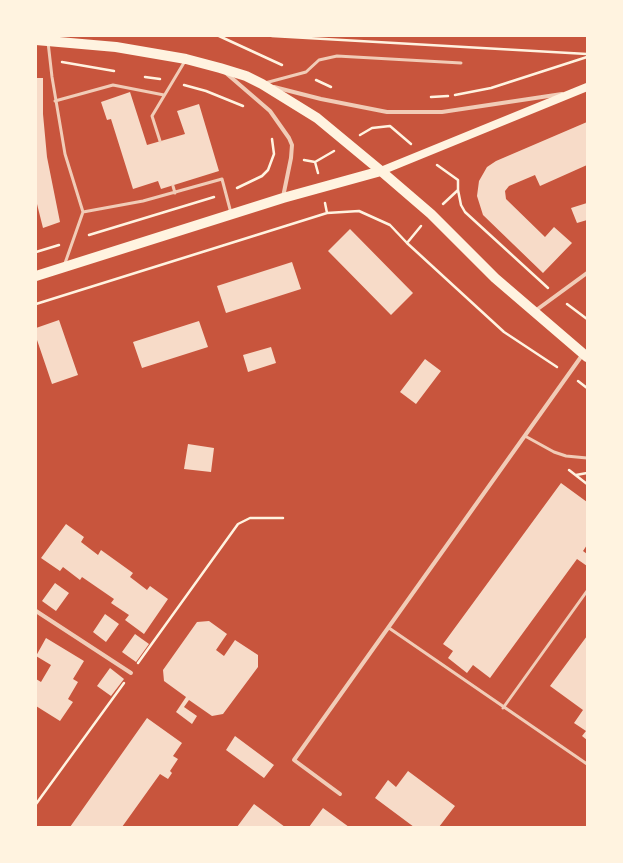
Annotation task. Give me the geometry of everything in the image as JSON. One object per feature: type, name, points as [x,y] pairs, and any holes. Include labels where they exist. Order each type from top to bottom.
[{"type":"main road","points":[[36,40],[116,47],[186,59],[246,76],[262,84],[317,118],[382,171],[431,214],[495,278],[585,355]]},
{"type":"main road","points":[[36,276],[283,198],[382,171],[587,87]]},
{"type":"street","points":[[220,68],[270,111],[290,138],[292,145],[291,158],[283,198]]},
{"type":"street","points":[[262,84],[321,99],[387,112],[442,112],[577,91]]},
{"type":"street","points":[[533,312],[587,273]]},
{"type":"street","points":[[340,794],[294,760],[525,436],[585,355]]},
{"type":"street","points":[[36,612],[131,672]]},
{"type":"lane","points":[[48,41],[55,101],[65,154],[83,212],[63,267]]},
{"type":"lane","points":[[262,84],[306,72],[319,60],[337,56],[461,63]]},
{"type":"lane","points":[[160,141],[152,116],[186,59]]},
{"type":"lane","points":[[55,101],[113,85],[164,95]]},
{"type":"lane","points":[[83,212],[143,201],[222,179],[232,215]]},
{"type":"lane","points":[[173,186],[175,193]]},
{"type":"lane","points":[[525,436],[554,452],[566,456],[587,458]]},
{"type":"lane","points":[[503,708],[587,591]]},
{"type":"lane","points":[[389,628],[503,708],[587,764]]},
{"type":"path","points":[[272,36],[587,55]]},
{"type":"path","points":[[428,98],[450,96],[491,88],[587,55]]},
{"type":"path","points":[[36,252],[226,194],[262,176],[268,170],[274,154]]},
{"type":"path","points":[[458,190],[461,205],[465,212],[556,296],[587,319]]},
{"type":"path","points":[[36,304],[327,213],[359,211],[390,225],[407,243],[504,332],[587,388]]},
{"type":"path","points":[[407,243],[431,214]]},
{"type":"path","points":[[565,467],[587,484]]},
{"type":"path","points":[[576,476],[587,473]]},
{"type":"path","points":[[36,804],[238,524],[250,518],[283,518]]},
{"type":"building","points":[[36,78],[43,78],[43,114],[47,157],[60,222],[43,228],[36,200]]},
{"type":"building","points":[[130,92],[147,145],[185,134],[177,111],[199,104],[219,171],[161,189],[158,181],[133,189],[111,119],[107,120],[101,102]]},
{"type":"building","points":[[587,122],[587,165],[540,186],[535,175],[509,186],[505,191],[506,199],[545,237],[554,227],[572,243],[543,273],[483,215],[477,196],[479,181],[487,167],[496,161]]},
{"type":"building","points":[[587,203],[587,220],[577,223],[571,208]]},
{"type":"building","points":[[350,229],[413,293],[391,315],[328,251]]},
{"type":"building","points":[[292,262],[301,289],[226,313],[217,286]]},
{"type":"building","points":[[59,320],[78,375],[52,384],[36,337],[36,328]]},
{"type":"building","points":[[199,321],[208,347],[142,368],[133,342]]},
{"type":"building","points":[[271,347],[276,363],[248,372],[243,355]]},
{"type":"building","points":[[425,359],[441,371],[416,404],[400,392]]},
{"type":"building","points":[[188,444],[214,448],[211,472],[184,469]]},
{"type":"building","points":[[561,483],[587,502],[587,545],[583,551],[587,554],[587,566],[577,559],[490,678],[473,665],[467,673],[448,658],[453,651],[443,644]]},
{"type":"building","points":[[66,524],[84,537],[81,542],[98,555],[101,550],[133,573],[130,577],[147,590],[150,586],[168,599],[144,634],[125,620],[129,615],[111,603],[114,599],[82,577],[80,580],[63,567],[60,571],[41,558]]},
{"type":"building","points":[[55,583],[69,593],[56,611],[42,601]]},
{"type":"building","points":[[105,614],[119,624],[106,642],[93,632]]},
{"type":"building","points":[[209,621],[227,634],[216,650],[224,656],[235,640],[258,655],[258,667],[223,714],[212,716],[189,700],[184,707],[197,716],[192,724],[176,712],[186,697],[164,681],[163,670],[197,622]]},
{"type":"building","points":[[135,634],[149,644],[136,662],[122,652]]},
{"type":"building","points":[[587,636],[587,740],[582,736],[586,731],[574,723],[583,710],[550,686]]},
{"type":"building","points":[[46,638],[84,661],[73,679],[78,682],[68,699],[73,702],[60,721],[36,706],[36,679],[41,682],[51,665],[36,656]]},
{"type":"building","points":[[110,668],[124,679],[111,696],[97,686]]},
{"type":"building","points":[[147,718],[182,743],[173,756],[178,759],[170,771],[172,773],[168,779],[160,774],[122,827],[70,827]]},
{"type":"building","points":[[235,736],[274,765],[264,778],[226,750]]},
{"type":"building","points":[[408,771],[455,806],[439,827],[414,827],[375,798],[388,780],[396,787]]},
{"type":"building","points":[[254,804],[285,827],[237,827]]},
{"type":"building","points":[[323,808],[349,827],[309,827]]}]
